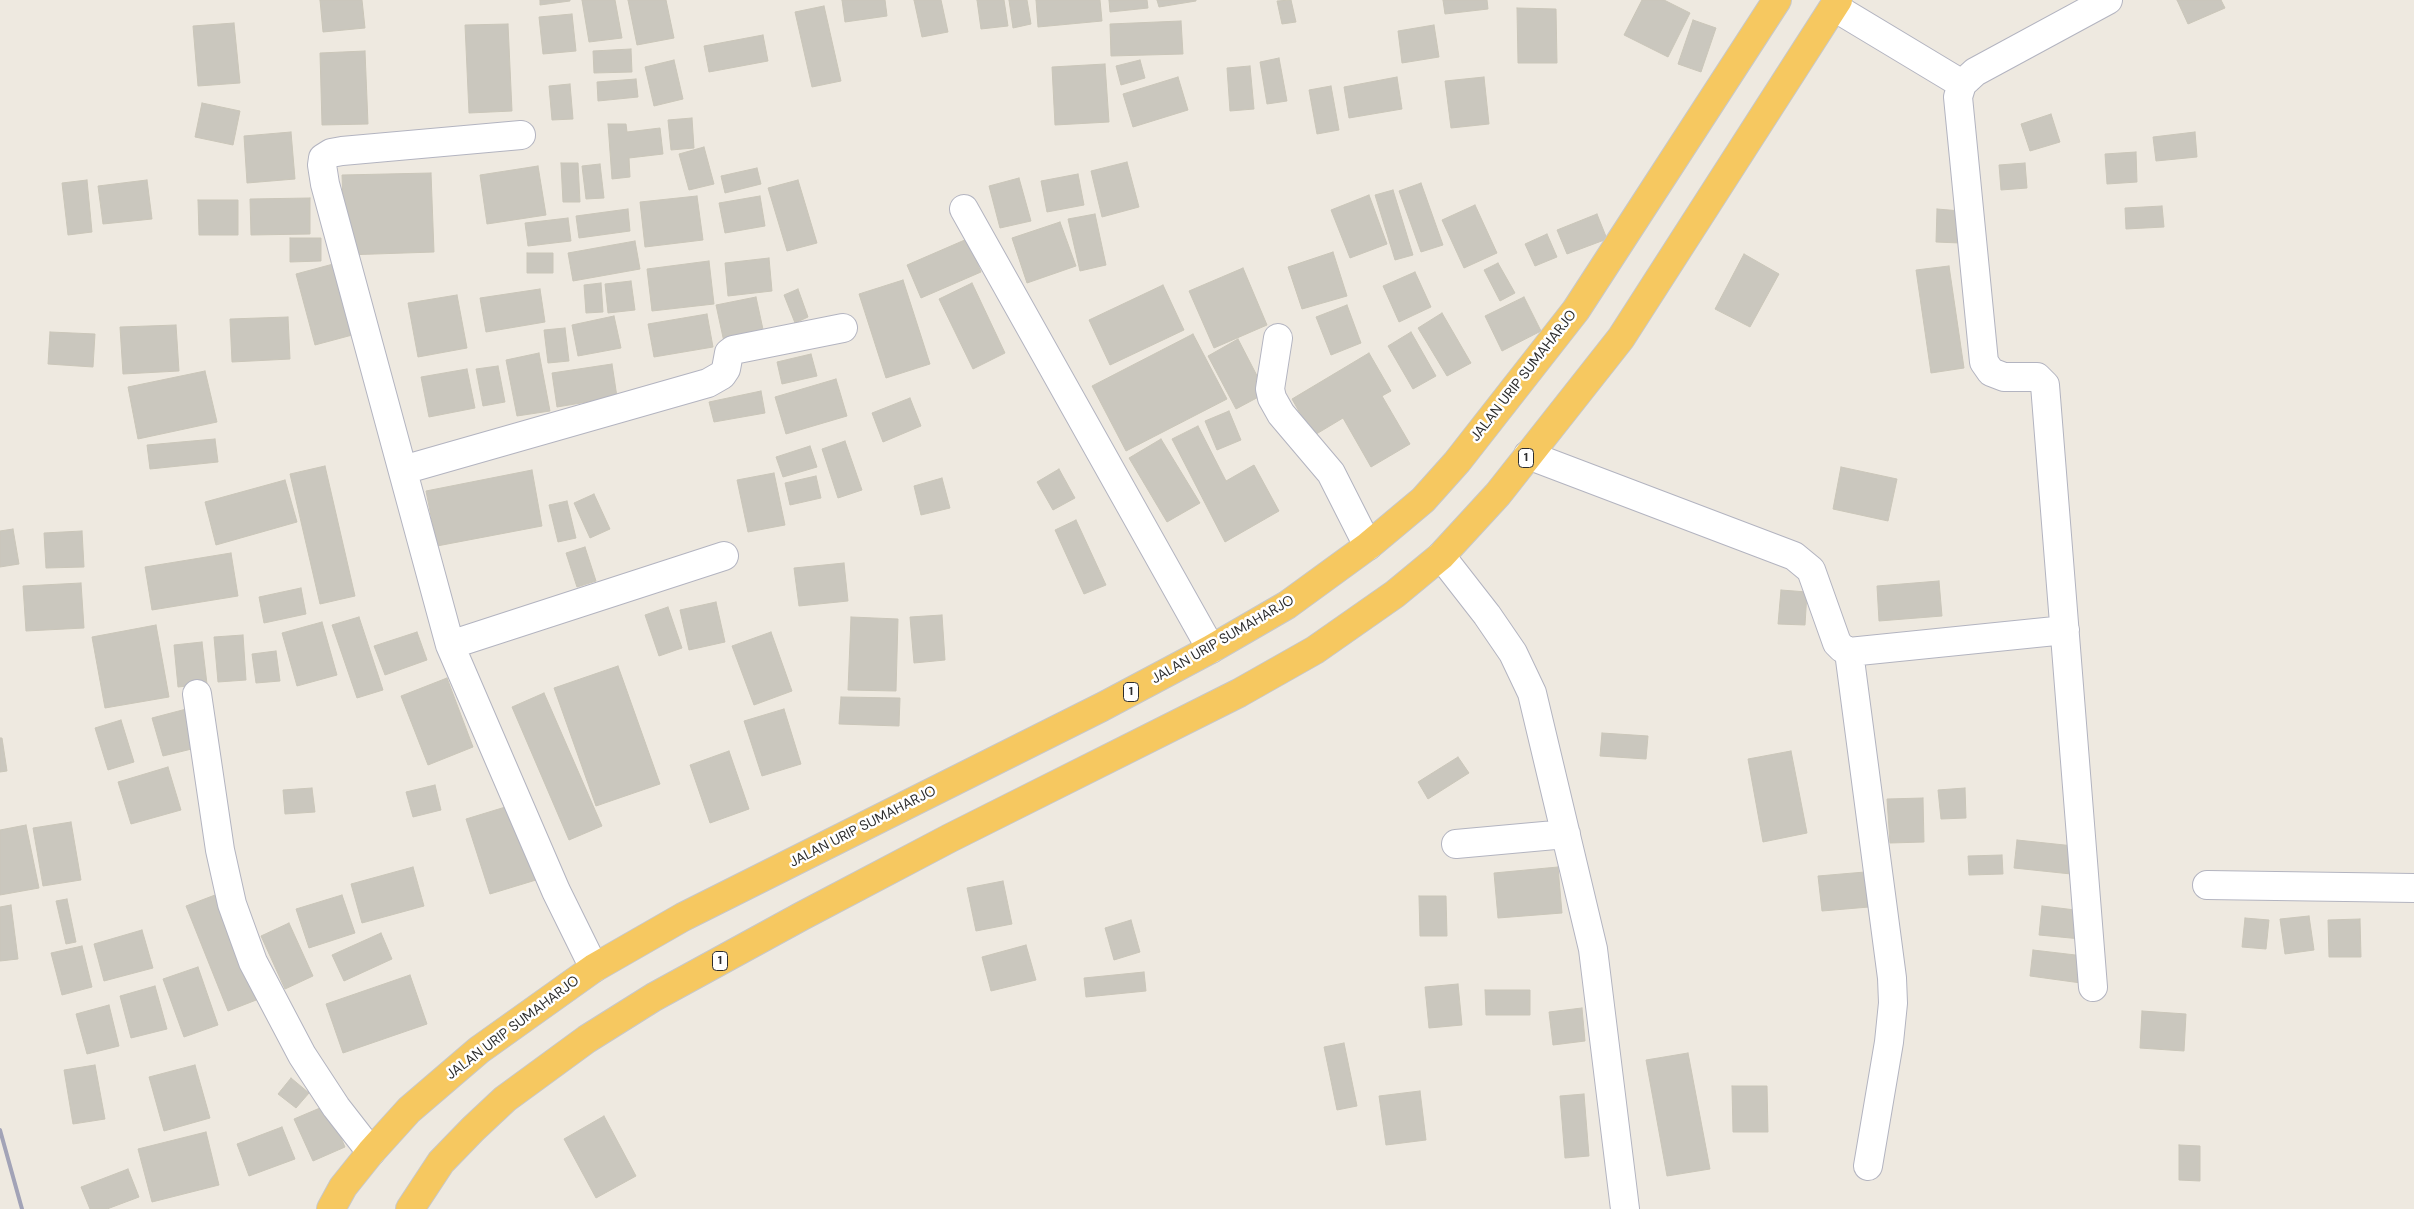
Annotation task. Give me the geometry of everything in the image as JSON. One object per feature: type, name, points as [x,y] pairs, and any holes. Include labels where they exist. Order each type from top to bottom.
[{"type":"highway","name":"JALAN URIP SUMAHARJO","points":[[332,1209],[343,1188],[371,1152],[409,1110],[457,1068],[518,1020],[594,968],[684,917],[1102,707],[1211,649],[1287,605],[1368,546],[1423,500],[1456,462],[1576,310],[1777,0]]},
{"type":"highway","name":"1","points":[[410,1209],[441,1162],[505,1099],[604,1028],[654,997],[802,916],[1256,684],[1316,650],[1395,594],[1441,556],[1498,494],[1620,338],[1836,3]]},
{"type":"street","points":[[2094,987],[2045,385],[2037,377],[2004,377],[1991,372],[1984,362],[1958,97],[1962,84],[1975,72],[2108,0]]},
{"type":"street","points":[[1836,3],[1962,84]]},
{"type":"street","points":[[520,136],[331,153],[323,158],[325,184],[450,645],[556,891],[594,968]]},
{"type":"street","points":[[964,209],[1211,649]]},
{"type":"street","points":[[402,470],[708,383],[722,375],[726,369],[729,353],[732,350],[843,328]]},
{"type":"street","points":[[1278,338],[1270,389],[1272,398],[1281,414],[1330,473],[1368,546]]},
{"type":"street","points":[[1528,455],[1794,556],[1811,570],[1837,643],[1849,652],[2064,630]]},
{"type":"street","points":[[450,645],[724,556]]},
{"type":"street","points":[[1441,556],[1487,615],[1512,653],[1532,693],[1594,950],[1625,1209]]},
{"type":"street","points":[[1849,652],[1892,978],[1893,1003],[1889,1042],[1868,1166]]},
{"type":"street","points":[[197,694],[222,859],[232,904],[253,962],[302,1054],[336,1107],[371,1152]]},
{"type":"street","points":[[1456,844],[1566,834]]},
{"type":"street","points":[[2207,885],[2414,888]]},
{"type":"building","points":[[320,0],[362,0],[365,28],[323,32]]},
{"type":"building","points":[[540,0],[570,0],[570,1],[540,5]]},
{"type":"building","points":[[582,0],[615,0],[622,38],[589,42]]},
{"type":"building","points":[[628,0],[666,0],[674,38],[637,45]]},
{"type":"building","points":[[842,0],[885,0],[887,16],[845,22]]},
{"type":"building","points":[[914,0],[941,0],[948,32],[922,37]]},
{"type":"building","points":[[977,0],[1004,0],[1008,26],[981,29]]},
{"type":"building","points":[[1009,0],[1027,0],[1031,24],[1013,28]]},
{"type":"building","points":[[1036,0],[1100,0],[1102,21],[1038,27]]},
{"type":"building","points":[[1109,0],[1147,0],[1148,8],[1110,12]]},
{"type":"building","points":[[1157,0],[1196,0],[1196,1],[1159,7]]},
{"type":"building","points":[[1291,0],[1296,22],[1282,24],[1277,1]]},
{"type":"building","points":[[1443,0],[1487,0],[1488,9],[1445,14]]},
{"type":"building","points":[[1642,0],[1664,0],[1690,13],[1668,57],[1624,35]]},
{"type":"building","points":[[2177,0],[2221,0],[2225,8],[2188,24]]},
{"type":"building","points":[[824,6],[841,81],[812,87],[795,12]]},
{"type":"building","points":[[1517,8],[1556,9],[1557,63],[1518,63]]},
{"type":"building","points":[[572,14],[576,51],[543,54],[539,17]]},
{"type":"building","points":[[1693,20],[1716,28],[1701,72],[1678,64]]},
{"type":"building","points":[[1181,21],[1183,54],[1111,56],[1110,24]]},
{"type":"building","points":[[234,23],[240,83],[198,86],[193,26]]},
{"type":"building","points":[[508,24],[512,111],[469,113],[465,25]]},
{"type":"building","points":[[1434,25],[1439,57],[1402,63],[1398,31]]},
{"type":"building","points":[[763,35],[768,61],[709,72],[704,46]]},
{"type":"building","points":[[631,49],[632,72],[594,73],[593,51]]},
{"type":"building","points":[[365,51],[368,124],[322,125],[320,53]]},
{"type":"building","points":[[1279,58],[1287,101],[1267,104],[1260,62]]},
{"type":"building","points":[[674,60],[683,99],[654,106],[645,67]]},
{"type":"building","points":[[1140,60],[1145,78],[1121,85],[1116,66]]},
{"type":"building","points":[[1105,64],[1109,122],[1055,125],[1052,67]]},
{"type":"building","points":[[1250,66],[1254,109],[1230,111],[1227,68]]},
{"type":"building","points":[[1178,77],[1188,110],[1133,127],[1123,94]]},
{"type":"building","points":[[1397,77],[1402,109],[1349,118],[1344,87]]},
{"type":"building","points":[[1484,77],[1489,124],[1451,128],[1445,81]]},
{"type":"building","points":[[636,79],[638,97],[598,101],[597,82]]},
{"type":"building","points":[[570,84],[573,119],[552,120],[549,86]]},
{"type":"building","points":[[1331,86],[1339,130],[1317,134],[1309,90]]},
{"type":"building","points":[[202,103],[240,111],[233,145],[195,137]]},
{"type":"building","points":[[2051,114],[2060,142],[2030,151],[2021,124]]},
{"type":"building","points":[[692,118],[694,148],[671,150],[668,120]]},
{"type":"building","points":[[608,124],[626,124],[627,132],[660,128],[663,154],[629,158],[630,177],[612,179]]},
{"type":"building","points":[[291,132],[295,179],[247,183],[244,136]]},
{"type":"building","points":[[2195,132],[2197,157],[2156,161],[2153,137]]},
{"type":"building","points":[[704,147],[714,184],[689,190],[679,154]]},
{"type":"building","points":[[2136,152],[2137,182],[2107,184],[2105,154]]},
{"type":"building","points":[[1127,162],[1139,207],[1102,217],[1091,171]]},
{"type":"building","points":[[561,163],[578,163],[580,202],[563,202]]},
{"type":"building","points":[[2025,163],[2027,188],[2001,190],[1999,165]]},
{"type":"building","points":[[600,164],[604,198],[586,199],[582,166]]},
{"type":"building","points":[[538,166],[546,215],[487,224],[480,175]]},
{"type":"building","points":[[757,168],[761,184],[725,193],[721,176]]},
{"type":"building","points":[[431,173],[434,252],[345,255],[342,175]]},
{"type":"building","points":[[1078,174],[1084,205],[1047,212],[1041,181]]},
{"type":"building","points":[[1019,178],[1031,221],[1000,228],[989,186]]},
{"type":"building","points":[[87,180],[92,232],[68,235],[62,183]]},
{"type":"building","points":[[147,180],[152,219],[103,224],[98,186]]},
{"type":"building","points":[[798,180],[817,243],[787,251],[768,188]]},
{"type":"building","points":[[1421,183],[1443,245],[1421,252],[1399,191]]},
{"type":"building","points":[[1393,190],[1413,255],[1395,260],[1375,195]]},
{"type":"building","points":[[1369,195],[1387,244],[1350,258],[1331,210]]},
{"type":"building","points":[[697,196],[703,240],[645,247],[640,202]]},
{"type":"building","points":[[760,196],[765,226],[725,233],[719,203]]},
{"type":"building","points":[[310,198],[310,234],[251,235],[250,199]]},
{"type":"building","points":[[198,200],[238,200],[238,235],[199,235]]},
{"type":"building","points":[[1475,205],[1497,253],[1464,268],[1442,220]]},
{"type":"building","points":[[2162,206],[2164,227],[2126,229],[2125,208]]},
{"type":"building","points":[[628,209],[630,231],[579,238],[576,216]]},
{"type":"building","points":[[1937,209],[1961,211],[1960,243],[1936,242]]},
{"type":"building","points":[[1095,214],[1106,265],[1080,271],[1068,219]]},
{"type":"building","points":[[1597,214],[1607,239],[1567,254],[1557,230]]},
{"type":"building","points":[[568,218],[571,241],[528,246],[525,223]]},
{"type":"building","points":[[1060,222],[1076,266],[1027,283],[1012,238]]},
{"type":"building","points":[[1547,234],[1557,257],[1535,266],[1525,244]]},
{"type":"building","points":[[290,238],[321,238],[321,261],[290,262]]},
{"type":"building","points":[[967,239],[981,272],[921,298],[907,265]]},
{"type":"building","points":[[635,241],[640,269],[573,281],[568,253]]},
{"type":"building","points":[[1333,252],[1347,296],[1302,309],[1288,267]]},
{"type":"building","points":[[527,253],[553,253],[553,273],[527,273]]},
{"type":"building","points":[[1744,254],[1779,274],[1750,327],[1715,309]]},
{"type":"building","points":[[769,258],[772,291],[728,296],[725,263]]},
{"type":"building","points":[[709,261],[714,304],[652,311],[647,269]]},
{"type":"building","points":[[337,263],[356,334],[315,345],[296,274]]},
{"type":"building","points":[[1498,263],[1515,293],[1500,301],[1484,270]]},
{"type":"building","points":[[1949,266],[1964,368],[1931,373],[1916,270]]},
{"type":"building","points":[[1243,268],[1267,325],[1214,348],[1189,291]]},
{"type":"building","points":[[1415,272],[1431,307],[1399,322],[1383,286]]},
{"type":"building","points":[[903,280],[930,364],[886,378],[859,294]]},
{"type":"building","points":[[631,281],[635,310],[608,313],[605,284]]},
{"type":"building","points":[[601,283],[603,312],[586,313],[584,285]]},
{"type":"building","points":[[972,283],[1005,353],[973,369],[939,299]]},
{"type":"building","points":[[1163,285],[1184,330],[1110,365],[1089,320]]},
{"type":"building","points":[[540,289],[545,322],[486,332],[480,298]]},
{"type":"building","points":[[798,289],[808,317],[795,323],[784,295]]},
{"type":"building","points":[[457,295],[467,348],[418,357],[408,303]]},
{"type":"building","points":[[756,297],[764,334],[724,342],[716,305]]},
{"type":"building","points":[[1524,297],[1541,331],[1502,351],[1485,316]]},
{"type":"building","points":[[1347,305],[1361,343],[1331,355],[1316,317]]},
{"type":"building","points":[[1442,313],[1471,363],[1447,376],[1418,328]]},
{"type":"building","points":[[707,314],[713,347],[654,357],[648,324]]},
{"type":"building","points":[[614,316],[621,348],[578,356],[572,325]]},
{"type":"building","points":[[288,317],[290,359],[232,362],[230,319]]},
{"type":"building","points":[[176,325],[179,371],[123,374],[120,327]]},
{"type":"building","points":[[565,328],[569,361],[548,363],[544,330]]},
{"type":"building","points":[[50,332],[95,334],[93,367],[48,364]]},
{"type":"building","points":[[1411,332],[1436,376],[1413,389],[1388,346]]},
{"type":"building","points":[[1193,334],[1227,399],[1126,451],[1092,386]]},
{"type":"building","points":[[1238,339],[1266,393],[1236,409],[1208,356]]},
{"type":"building","points":[[539,353],[550,411],[517,416],[506,360]]},
{"type":"building","points":[[1369,353],[1391,391],[1382,396],[1410,444],[1371,467],[1343,418],[1313,436],[1292,399]]},
{"type":"building","points":[[811,354],[817,376],[782,384],[777,362]]},
{"type":"building","points":[[612,364],[617,397],[557,407],[552,373]]},
{"type":"building","points":[[498,366],[505,402],[483,406],[476,369]]},
{"type":"building","points":[[467,369],[475,408],[429,417],[421,377]]},
{"type":"building","points":[[205,371],[217,422],[138,439],[128,387]]},
{"type":"building","points":[[836,379],[847,416],[786,434],[775,397]]},
{"type":"building","points":[[761,391],[765,413],[714,422],[709,402]]},
{"type":"building","points":[[910,398],[921,426],[883,442],[872,413]]},
{"type":"building","points":[[1229,411],[1241,440],[1217,450],[1205,421]]},
{"type":"building","points":[[1198,426],[1226,481],[1254,465],[1279,511],[1225,542],[1172,439]]},
{"type":"building","points":[[215,439],[218,462],[150,469],[147,445]]},
{"type":"building","points":[[1161,439],[1200,503],[1167,522],[1129,458]]},
{"type":"building","points":[[845,441],[862,490],[838,498],[822,449]]},
{"type":"building","points":[[810,446],[817,467],[783,477],[776,457]]},
{"type":"building","points":[[325,466],[355,596],[320,604],[290,474]]},
{"type":"building","points":[[1841,467],[1897,479],[1888,521],[1833,509]]},
{"type":"building","points":[[1059,469],[1075,498],[1053,510],[1037,482]]},
{"type":"building","points":[[532,470],[542,526],[437,546],[426,491]]},
{"type":"building","points":[[774,473],[785,525],[748,532],[737,480]]},
{"type":"building","points":[[816,476],[821,498],[790,505],[785,483]]},
{"type":"building","points":[[942,478],[950,508],[921,515],[914,486]]},
{"type":"building","points":[[285,480],[297,522],[216,545],[205,502]]},
{"type":"building","points":[[594,494],[610,529],[590,538],[574,503]]},
{"type":"building","points":[[567,501],[576,538],[558,542],[549,505]]},
{"type":"building","points":[[1076,520],[1106,585],[1084,594],[1055,530]]},
{"type":"building","points":[[13,529],[19,564],[0,567],[0,531]]},
{"type":"building","points":[[82,531],[84,567],[46,568],[44,533]]},
{"type":"building","points":[[585,547],[596,581],[577,587],[566,553]]},
{"type":"building","points":[[231,553],[238,596],[152,610],[145,567]]},
{"type":"building","points":[[844,563],[848,601],[799,606],[794,568]]},
{"type":"building","points":[[1939,581],[1942,616],[1879,621],[1877,586]]},
{"type":"building","points":[[81,583],[84,628],[26,631],[23,586]]},
{"type":"building","points":[[301,588],[306,614],[264,623],[259,597]]},
{"type":"building","points":[[1781,590],[1807,592],[1805,625],[1778,624]]},
{"type":"building","points":[[716,602],[725,642],[689,650],[680,610]]},
{"type":"building","points":[[668,607],[682,648],[659,656],[645,615]]},
{"type":"building","points":[[942,615],[945,660],[914,663],[910,617]]},
{"type":"building","points":[[359,617],[383,690],[357,698],[332,625]]},
{"type":"building","points":[[851,617],[898,619],[896,691],[848,690]]},
{"type":"building","points":[[322,622],[337,675],[297,686],[282,633]]},
{"type":"building","points":[[156,625],[169,697],[105,708],[92,637]]},
{"type":"building","points":[[417,632],[427,660],[385,675],[374,646]]},
{"type":"building","points":[[771,632],[792,691],[754,705],[732,646]]},
{"type":"building","points":[[243,635],[246,680],[218,682],[214,637]]},
{"type":"building","points":[[202,642],[207,684],[178,687],[174,645]]},
{"type":"building","points":[[276,651],[280,681],[256,683],[252,654]]},
{"type":"building","points":[[618,666],[660,784],[596,806],[554,688]]},
{"type":"building","points":[[447,678],[473,747],[428,765],[401,696]]},
{"type":"building","points":[[544,693],[602,826],[569,840],[512,707]]},
{"type":"building","points":[[841,697],[900,698],[899,726],[839,724]]},
{"type":"building","points":[[194,707],[204,746],[163,756],[152,718]]},
{"type":"building","points":[[784,709],[801,764],[762,776],[744,721]]},
{"type":"building","points":[[121,720],[134,762],[108,770],[95,728]]},
{"type":"building","points":[[1602,733],[1648,736],[1646,759],[1600,756]]},
{"type":"building","points":[[0,738],[2,738],[7,771],[0,772]]},
{"type":"building","points":[[729,751],[749,809],[710,823],[690,765]]},
{"type":"building","points":[[1791,751],[1807,833],[1763,842],[1748,759]]},
{"type":"building","points":[[1458,757],[1469,773],[1428,799],[1418,782]]},
{"type":"building","points":[[168,767],[181,810],[131,824],[118,782]]},
{"type":"building","points":[[435,785],[441,810],[413,817],[406,792]]},
{"type":"building","points":[[312,788],[315,812],[285,814],[283,790]]},
{"type":"building","points":[[1965,788],[1966,818],[1941,819],[1938,790]]},
{"type":"building","points":[[1923,798],[1924,842],[1890,843],[1887,799]]},
{"type":"building","points":[[512,805],[536,880],[490,894],[466,819]]},
{"type":"building","points":[[71,822],[81,880],[43,886],[33,828]]},
{"type":"building","points":[[26,825],[39,888],[0,895],[0,830]]},
{"type":"building","points":[[2017,840],[2074,846],[2071,874],[2014,868]]},
{"type":"building","points":[[2002,855],[2003,874],[1969,875],[1968,856]]},
{"type":"building","points":[[413,867],[424,906],[362,923],[351,884]]},
{"type":"building","points":[[1558,867],[1562,913],[1498,918],[1494,873]]},
{"type":"building","points":[[1865,872],[1869,907],[1822,911],[1818,876]]},
{"type":"building","points":[[1003,881],[1012,924],[976,931],[967,888]]},
{"type":"building","points":[[223,892],[264,997],[228,1011],[186,906]]},
{"type":"building","points":[[342,895],[355,933],[309,948],[296,909]]},
{"type":"building","points":[[1419,896],[1446,896],[1447,936],[1420,936]]},
{"type":"building","points":[[67,899],[76,942],[66,944],[56,901]]},
{"type":"building","points":[[11,905],[18,959],[0,961],[0,907]]},
{"type":"building","points":[[2042,906],[2084,911],[2081,939],[2039,935]]},
{"type":"building","points":[[2309,916],[2314,950],[2285,954],[2280,919]]},
{"type":"building","points":[[2245,918],[2269,920],[2266,949],[2242,947]]},
{"type":"building","points":[[2360,919],[2361,957],[2329,957],[2328,920]]},
{"type":"building","points":[[1131,920],[1140,952],[1114,960],[1105,928]]},
{"type":"building","points":[[289,923],[313,976],[285,989],[261,936]]},
{"type":"building","points":[[142,930],[153,968],[104,981],[94,944]]},
{"type":"building","points":[[381,933],[392,959],[344,981],[332,955]]},
{"type":"building","points":[[1026,945],[1036,980],[991,991],[982,957]]},
{"type":"building","points":[[82,946],[92,987],[62,995],[51,953]]},
{"type":"building","points":[[2033,950],[2084,956],[2081,983],[2030,976]]},
{"type":"building","points":[[198,967],[218,1025],[184,1037],[163,979]]},
{"type":"building","points":[[1144,972],[1146,991],[1086,997],[1084,978]]},
{"type":"building","points":[[410,975],[427,1024],[343,1053],[326,1004]]},
{"type":"building","points":[[1458,984],[1462,1025],[1429,1028],[1425,987]]},
{"type":"building","points":[[155,986],[167,1029],[131,1038],[120,996]]},
{"type":"building","points":[[1485,990],[1530,990],[1530,1015],[1486,1015]]},
{"type":"building","points":[[109,1005],[119,1046],[87,1054],[76,1014]]},
{"type":"building","points":[[1582,1008],[1585,1041],[1553,1045],[1549,1012]]},
{"type":"building","points":[[2142,1011],[2186,1014],[2184,1051],[2140,1048]]},
{"type":"building","points":[[1344,1043],[1357,1106],[1337,1110],[1324,1047]]},
{"type":"building","points":[[1688,1053],[1710,1169],[1667,1176],[1646,1060]]},
{"type":"building","points":[[95,1065],[105,1119],[73,1124],[64,1070]]},
{"type":"building","points":[[195,1065],[210,1118],[164,1131],[149,1077]]},
{"type":"building","points":[[291,1078],[309,1093],[296,1108],[278,1094]]},
{"type":"building","points":[[1732,1086],[1767,1086],[1768,1132],[1733,1132]]},
{"type":"building","points":[[1420,1091],[1426,1140],[1386,1145],[1379,1096]]},
{"type":"building","points":[[1584,1094],[1589,1156],[1565,1158],[1560,1096]]},
{"type":"building","points":[[327,1105],[345,1147],[313,1161],[294,1119]]},
{"type":"building","points":[[604,1116],[636,1176],[596,1198],[564,1139]]},
{"type":"building","points":[[282,1127],[295,1159],[249,1176],[237,1144]]},
{"type":"building","points":[[206,1132],[219,1185],[152,1202],[138,1149]]},
{"type":"building","points":[[2179,1145],[2200,1146],[2200,1181],[2179,1180]]},
{"type":"building","points":[[128,1169],[139,1197],[107,1209],[90,1209],[81,1187]]},
{"type":"railway","points":[[0,1130],[22,1209]]}]
